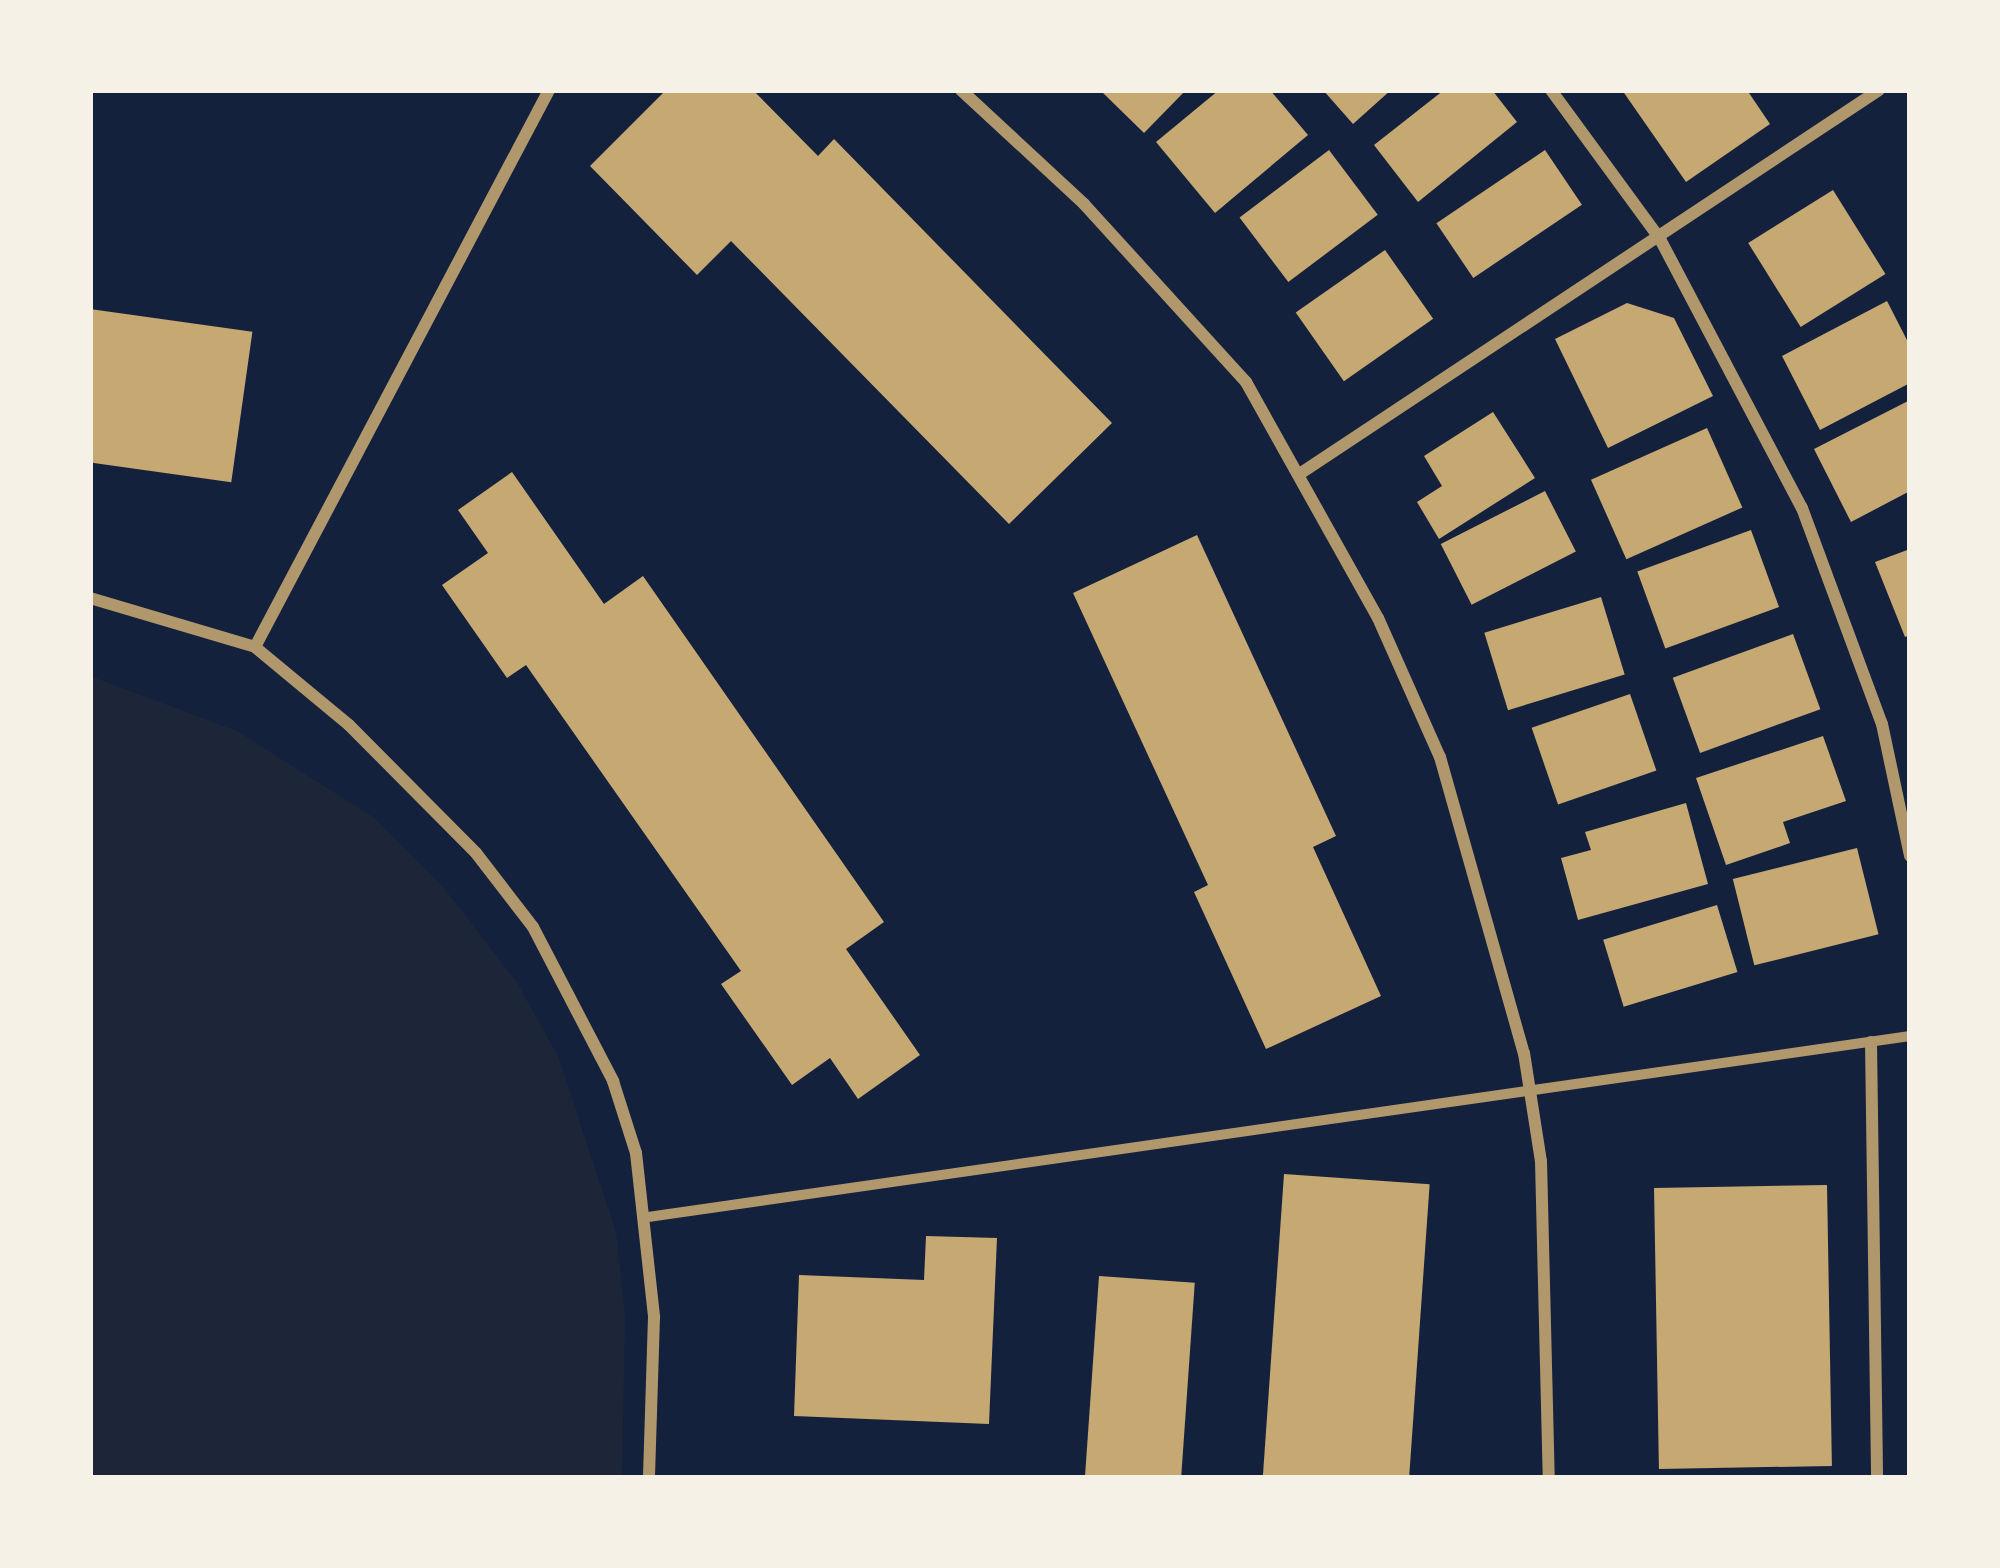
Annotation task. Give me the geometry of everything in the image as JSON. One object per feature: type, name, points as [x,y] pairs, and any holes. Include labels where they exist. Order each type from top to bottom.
[{"type":"street","points":[[255,647],[550,90]]},
{"type":"street","points":[[961,90],[1180,307],[1246,382],[1301,473],[1440,757],[1485,903],[1529,1091],[1547,1256],[1549,1478]]},
{"type":"street","points":[[1552,90],[1660,238],[1802,508],[1882,724],[1910,856]]},
{"type":"street","points":[[1301,473],[1879,90]]},
{"type":"street","points":[[90,598],[255,647],[350,725],[476,853],[533,927],[613,1081],[648,1217],[656,1418],[650,1478]]},
{"type":"street","points":[[648,1217],[1910,1036]]},
{"type":"street","points":[[1871,1042],[1877,1478]]},
{"type":"shaded area","points":[[90,676],[237,731],[373,817],[444,888],[516,981],[558,1056],[616,1232],[625,1316],[622,1478],[90,1478]]},
{"type":"building","points":[[666,90],[753,90],[818,156],[834,139],[1112,423],[1009,524],[731,241],[697,275],[590,166]]},
{"type":"building","points":[[1100,90],[1186,90],[1144,133]]},
{"type":"building","points":[[1219,90],[1270,90],[1308,135],[1215,213],[1156,142]]},
{"type":"building","points":[[1323,90],[1391,90],[1353,124]]},
{"type":"building","points":[[1444,90],[1492,90],[1517,122],[1418,202],[1374,145]]},
{"type":"building","points":[[1622,90],[1747,90],[1770,124],[1686,182]]},
{"type":"building","points":[[1329,150],[1378,215],[1288,282],[1240,217]]},
{"type":"building","points":[[1545,150],[1582,205],[1473,278],[1436,223]]},
{"type":"building","points":[[1833,190],[1885,274],[1801,327],[1748,243]]},
{"type":"building","points":[[1385,250],[1433,319],[1344,381],[1296,313]]},
{"type":"building","points":[[1887,301],[1910,346],[1910,383],[1820,430],[1782,356]]},
{"type":"building","points":[[1627,303],[1674,318],[1713,396],[1608,448],[1555,339]]},
{"type":"building","points":[[90,309],[252,332],[231,482],[90,462]]},
{"type":"building","points":[[1910,400],[1910,491],[1851,522],[1814,449]]},
{"type":"building","points":[[1493,412],[1535,478],[1439,539],[1417,502],[1442,486],[1424,456]]},
{"type":"building","points":[[1707,428],[1742,507],[1626,559],[1591,480]]},
{"type":"building","points":[[512,472],[604,604],[643,576],[884,922],[846,949],[920,1055],[858,1099],[830,1058],[792,1085],[721,984],[741,971],[526,665],[507,678],[442,585],[488,553],[458,510]]},
{"type":"building","points":[[1545,491],[1576,552],[1472,605],[1441,544]]},
{"type":"building","points":[[1751,530],[1779,607],[1665,648],[1637,571]]},
{"type":"building","points":[[1197,535],[1336,836],[1313,847],[1381,996],[1266,1049],[1194,892],[1208,885],[1073,593]]},
{"type":"building","points":[[1910,549],[1910,635],[1905,637],[1875,562]]},
{"type":"building","points":[[1601,597],[1625,674],[1508,710],[1484,633]]},
{"type":"building","points":[[1793,634],[1820,709],[1700,753],[1673,678]]},
{"type":"building","points":[[1630,694],[1656,771],[1558,804],[1532,728]]},
{"type":"building","points":[[1823,736],[1846,801],[1783,822],[1790,843],[1726,865],[1696,778]]},
{"type":"building","points":[[1686,803],[1708,884],[1578,920],[1561,858],[1591,850],[1585,832]]},
{"type":"building","points":[[1857,848],[1879,934],[1754,965],[1733,879]]},
{"type":"building","points":[[1717,905],[1737,972],[1624,1007],[1603,940]]},
{"type":"building","points":[[1284,1174],[1430,1184],[1409,1478],[1263,1478]]},
{"type":"building","points":[[1827,1185],[1832,1466],[1659,1469],[1654,1188]]},
{"type":"building","points":[[926,1236],[997,1238],[989,1424],[794,1416],[799,1275],[924,1280]]},
{"type":"building","points":[[1099,1276],[1195,1283],[1181,1478],[1085,1478]]}]
